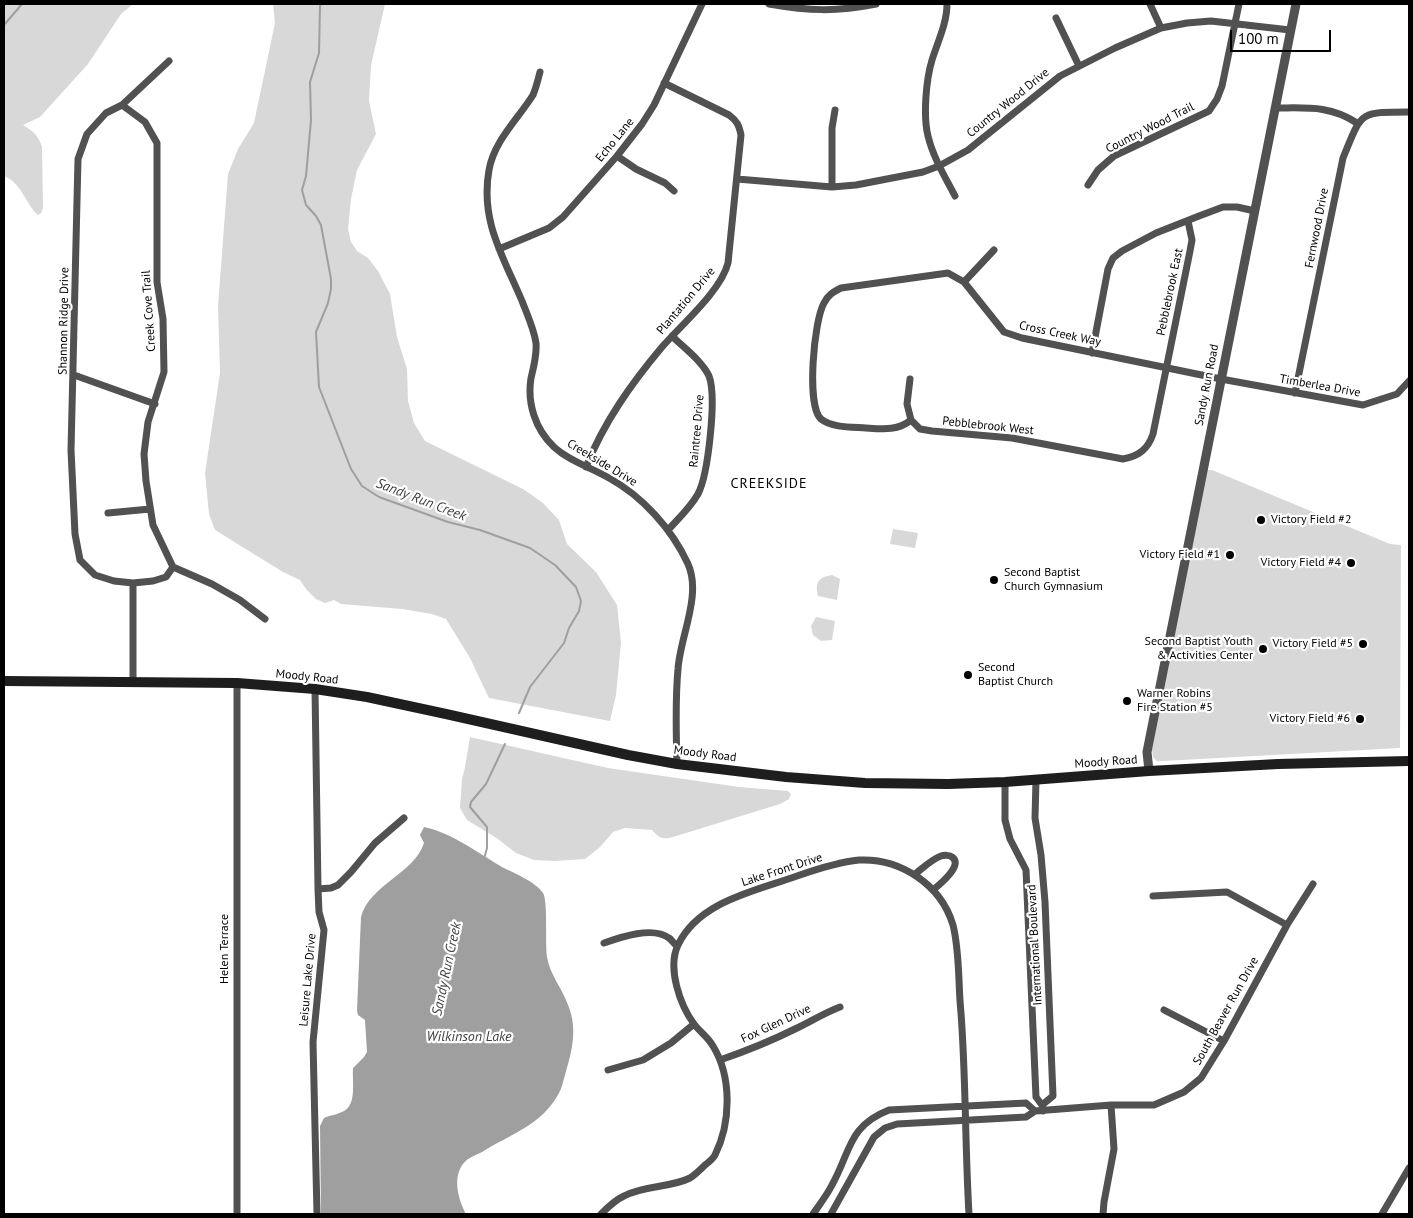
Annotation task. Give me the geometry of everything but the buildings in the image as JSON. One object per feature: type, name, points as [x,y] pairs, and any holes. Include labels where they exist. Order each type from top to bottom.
[{"type":"main road","name":"Moody Road","points":[[4,681],[236,683],[315,689],[367,697],[628,755],[677,764],[786,777],[865,783],[948,784],[1005,782],[1148,771],[1278,764],[1409,761]]},
{"type":"street","name":"Echo Lane","points":[[499,249],[549,228],[563,217],[617,156],[654,105],[702,4]]},
{"type":"street","points":[[769,4],[802,10],[821,10],[876,4]]},
{"type":"street","points":[[947,4],[944,25],[931,62],[926,112],[927,136],[939,166],[956,196]]},
{"type":"street","points":[[1150,4],[1161,28]]},
{"type":"street","name":"Country Wood Trail","points":[[1088,185],[1098,170],[1114,156],[1209,110],[1217,99],[1222,86],[1239,4]]},
{"type":"street","name":"Sandy Run Road","points":[[1148,771],[1147,752],[1296,4]]},
{"type":"street","points":[[1056,18],[1079,66]]},
{"type":"street","name":"Country Wood Drive","points":[[737,179],[832,187],[856,186],[923,172],[939,166],[968,150],[1060,76],[1115,48],[1161,28],[1203,22],[1235,23],[1290,30]]},
{"type":"street","name":"Shannon Ridge Drive","points":[[169,61],[122,105],[106,114],[88,134],[78,159],[72,469],[74,534],[80,560],[95,575],[114,581],[133,583],[153,582],[166,577],[173,567]]},
{"type":"street","name":"Creekside Drive","points":[[540,72],[534,93],[500,141],[493,155],[489,169],[486,196],[489,223],[529,318],[536,343],[536,356],[530,393],[535,418],[541,431],[553,446],[566,457],[630,491],[668,530],[688,564],[692,595],[678,667],[675,720],[677,764]]},
{"type":"street","name":"Plantation Drive","points":[[586,467],[594,448],[621,400],[672,336],[706,298],[726,271],[737,179],[740,126],[736,120],[715,108],[664,83]]},
{"type":"street","name":"Creek Cove Trail","points":[[122,105],[146,122],[157,143],[157,282],[163,319],[164,372],[148,422],[144,454],[150,509],[157,534],[173,567]]},
{"type":"street","points":[[1275,108],[1318,108],[1335,111],[1357,123],[1365,116],[1378,112],[1409,112]]},
{"type":"street","points":[[832,187],[832,128],[835,110]]},
{"type":"street","name":"Fernwood Drive","points":[[1295,393],[1342,158],[1357,123]]},
{"type":"street","points":[[617,156],[636,169],[665,183],[674,191]]},
{"type":"street","name":"Pebblebrook East","points":[[1092,353],[1108,269],[1113,258],[1122,251],[1156,233],[1223,207],[1237,207],[1255,211]]},
{"type":"street","name":"Pebblebrook East","points":[[1166,368],[1192,240],[1188,222]]},
{"type":"street","points":[[910,379],[908,404],[911,420],[905,425],[886,429],[846,426],[827,423],[822,420],[816,412],[812,392],[813,368],[820,311],[829,295],[841,288],[940,274],[954,276],[964,282],[994,250]]},
{"type":"street","name":"Cross Creek Way","points":[[964,282],[1004,332],[1022,338],[1221,379]]},
{"type":"street","name":"Raintree Drive","points":[[668,530],[689,506],[703,482],[713,399],[712,386],[706,372],[672,336]]},
{"type":"street","name":"Pebblebrook West","points":[[911,420],[920,429],[932,431],[1012,438],[1112,458],[1123,459],[1133,457],[1146,449],[1150,442],[1166,368]]},
{"type":"street","points":[[74,375],[154,404]]},
{"type":"street","name":"Timberlea Drive","points":[[1221,379],[1363,405],[1397,394],[1409,381]]},
{"type":"street","points":[[108,513],[150,509]]},
{"type":"street","points":[[173,567],[212,584],[240,600],[265,619]]},
{"type":"street","points":[[133,583],[133,682]]},
{"type":"street","name":"Helen Terrace","points":[[236,683],[237,1214]]},
{"type":"street","name":"Leisure Lake Drive","points":[[315,689],[318,889],[319,912],[324,930],[313,1042],[317,1214]]},
{"type":"street","name":"International Boulevard","points":[[1005,782],[1006,820],[1010,839],[1026,870],[1036,1097],[1043,1108],[1053,1096],[1045,902],[1041,855],[1035,818],[1036,780]]},
{"type":"street","points":[[318,889],[331,888],[338,885],[375,843],[404,818]]},
{"type":"street","points":[[915,874],[940,856],[950,855],[954,857],[956,861],[955,867],[933,890]]},
{"type":"street","name":"Lake Front Drive","points":[[601,1214],[611,1204],[625,1195],[690,1178],[713,1158],[724,1131],[728,1098],[720,1060],[706,1035],[694,1024],[678,992],[674,975],[677,946],[688,929],[713,907],[738,896],[811,871],[842,862],[862,860],[892,865],[915,874],[933,890],[947,911],[953,926],[958,960],[970,1214]]},
{"type":"street","name":"South Beaver Run Drive","points":[[831,1214],[874,1137],[885,1128],[897,1124],[1026,1117],[1043,1108],[1154,1105],[1184,1092],[1201,1078],[1224,1041],[1287,925],[1313,884]]},
{"type":"street","points":[[1153,896],[1228,892],[1287,925]]},
{"type":"street","points":[[604,943],[645,932],[668,937],[677,946]]},
{"type":"street","name":"Fox Glen Drive","points":[[720,1060],[760,1046],[795,1030],[827,1011],[840,1007]]},
{"type":"street","points":[[1164,1010],[1224,1041]]},
{"type":"street","points":[[608,1070],[644,1060],[671,1043],[694,1024]]},
{"type":"street","name":"South Beaver Run Drive","points":[[813,1214],[833,1184],[849,1147],[861,1126],[874,1116],[889,1110],[1026,1103],[1035,1111]]},
{"type":"street","points":[[1103,1214],[1114,1149],[1111,1105]]},
{"type":"street","points":[[1382,1214],[1409,1168]]},
{"type":"shaded area","points":[[4,4],[133,4],[121,14],[88,64],[40,117],[23,125],[35,134],[42,147],[43,208],[38,215],[20,189],[4,176]]},
{"type":"shaded area","points":[[273,4],[385,4],[371,65],[369,101],[376,134],[357,170],[351,199],[348,229],[351,242],[357,251],[368,258],[378,271],[390,294],[397,337],[407,369],[408,401],[414,423],[425,441],[523,489],[543,503],[559,520],[567,544],[596,572],[617,605],[621,643],[616,695],[610,721],[489,698],[470,658],[446,619],[432,614],[402,609],[341,604],[334,600],[325,603],[316,599],[300,580],[283,572],[215,530],[209,514],[205,473],[220,373],[218,306],[228,174],[238,149],[254,123],[275,23]]},
{"type":"shaded area","points":[[1207,470],[1212,470],[1390,544],[1401,545],[1400,748],[1163,761],[1157,761],[1153,757],[1152,750]]},
{"type":"shaded area","points":[[893,529],[918,533],[915,548],[890,544]]},
{"type":"shaded area","points":[[832,575],[840,579],[837,600],[818,596],[817,584],[819,581],[823,577]]},
{"type":"shaded area","points":[[816,617],[835,621],[832,640],[821,641],[813,635],[811,626]]},
{"type":"shaded area","points":[[470,737],[608,768],[739,787],[788,791],[791,794],[789,799],[780,804],[673,837],[661,838],[652,830],[625,828],[613,832],[600,847],[585,859],[534,860],[516,853],[498,839],[467,820],[460,808],[462,779]]},
{"type":"water","name":"Wilkinson Lake","points":[[424,827],[445,834],[464,844],[530,882],[543,893],[545,897],[547,957],[551,970],[568,1005],[573,1023],[572,1049],[568,1066],[560,1091],[544,1113],[525,1128],[465,1161],[457,1178],[457,1185],[459,1197],[466,1214],[321,1214],[320,1126],[324,1118],[348,1108],[353,1092],[353,1068],[367,1052],[365,1020],[358,1015],[357,1010],[361,917],[373,896],[419,854],[424,843],[420,835]]},
{"type":"waterway","points":[[4,25],[22,4]]},
{"type":"waterway","name":"Sandy Run Creek","points":[[321,4],[319,53],[310,82],[311,120],[306,176],[302,190],[306,205],[321,225],[331,279],[328,303],[316,332],[319,387],[351,469],[362,486],[379,497],[448,522],[480,530],[530,548],[555,565],[576,587],[581,601],[579,611],[569,628],[564,643],[530,687],[519,713]]},
{"type":"waterway","name":"Sandy Run Creek","points":[[484,859],[487,848],[487,827],[470,807],[471,802],[486,784],[505,744]]},
{"type":"place","name":"Victory Field #2","points":[[1261,520]]},
{"type":"place","name":"Victory Field #1","points":[[1230,555]]},
{"type":"place","name":"Victory Field #4","points":[[1351,563]]},
{"type":"place","name":"Second Baptist Church Gymnasium","points":[[994,580]]},
{"type":"place","name":"Victory Field #5","points":[[1363,644]]},
{"type":"place","name":"Second Baptist Youth & Activities Center","points":[[1263,649]]},
{"type":"place","name":"Second Baptist Church","points":[[968,675]]},
{"type":"place","name":"Warner Robins Fire Station #5","points":[[1127,701]]},
{"type":"place","name":"Victory Field #6","points":[[1360,719]]},
{"type":"district","name":"CREEKSIDE","points":[[769,484]]}]
